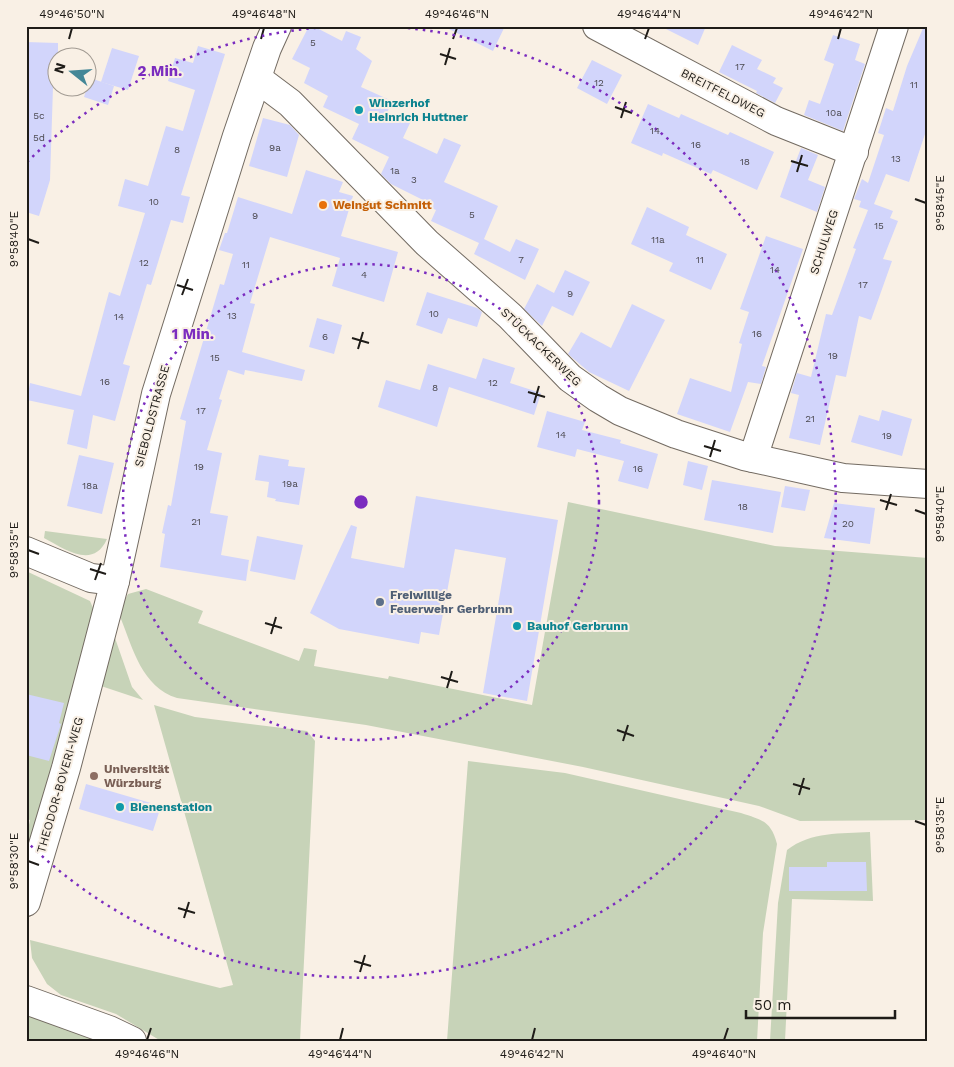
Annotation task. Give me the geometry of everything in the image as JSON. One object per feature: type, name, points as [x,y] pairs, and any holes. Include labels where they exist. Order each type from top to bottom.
[{"type":"street","name":"SIEBOLDSTRASSE","points":[[92,668],[115,581],[156,394],[237,136],[267,48],[277,26]]},
{"type":"street","name":"BREITFELDWEG","points":[[597,26],[776,121],[854,152]]},
{"type":"street","name":"SCHULWEG","points":[[752,458],[894,26]]},
{"type":"street","name":"STÜCKACKERWEG","points":[[258,79],[290,103],[427,243],[510,316],[570,378],[620,411],[676,434],[752,458],[843,478],[928,484]]},
{"type":"street","points":[[26,550],[91,578],[115,581]]},
{"type":"street","name":"THEODOR-BOVERI-WEG","points":[[26,902],[64,777],[92,668]]},
{"type":"street","points":[[26,1000],[109,1030],[132,1041]]},
{"type":"green space","points":[[568,502],[775,546],[928,558],[928,820],[800,821],[759,806],[583,767],[366,725],[177,698],[165,693],[147,676],[140,666],[121,619],[120,609],[128,594],[146,589],[203,611],[198,623],[299,661],[304,648],[317,650],[314,666],[388,679],[389,676],[532,705]]},
{"type":"green space","points":[[45,531],[107,539],[101,548],[94,553],[78,554],[44,538]]},
{"type":"green space","points":[[26,571],[90,601],[93,608],[58,748],[32,840],[26,839],[30,820],[26,819]]},
{"type":"green space","points":[[113,638],[115,638],[132,687],[143,700],[101,686]]},
{"type":"green space","points":[[154,705],[195,717],[307,731],[315,741],[300,1041],[161,1041],[116,1014],[61,995],[47,984],[32,958],[30,940],[220,988],[233,985]]},
{"type":"green space","points":[[468,761],[565,773],[741,813],[765,822],[772,830],[777,844],[763,933],[757,1041],[447,1041]]},
{"type":"green space","points":[[870,832],[873,901],[792,899],[785,1041],[770,1041],[778,903],[787,850],[806,839],[816,836]]},
{"type":"green space","points":[[26,1013],[108,1041],[26,1041]]},
{"type":"building","points":[[313,26],[342,41],[346,31],[361,37],[356,49],[372,61],[361,87],[392,101],[387,113],[410,123],[403,138],[437,154],[444,138],[461,145],[444,182],[498,206],[484,239],[510,252],[516,239],[539,249],[525,280],[474,254],[479,243],[431,221],[436,210],[422,204],[423,200],[391,184],[381,174],[389,157],[352,139],[359,124],[323,107],[328,96],[304,83],[310,68],[292,59],[307,30]]},
{"type":"building","points":[[443,26],[505,26],[493,51]]},
{"type":"building","points":[[660,26],[706,26],[698,45]]},
{"type":"building","points":[[924,26],[928,26],[928,125],[909,182],[886,174],[874,204],[893,211],[890,218],[898,221],[883,259],[892,261],[871,320],[859,316],[846,377],[836,375],[820,445],[789,438],[799,395],[791,393],[797,373],[811,377],[826,314],[832,315],[856,249],[853,248],[868,210],[859,207],[861,201],[854,199],[862,179],[868,183],[884,135],[878,133],[886,108],[893,111],[907,66]]},
{"type":"building","points":[[833,35],[860,44],[855,60],[865,64],[843,131],[804,115],[809,100],[820,104],[834,64],[824,60]]},
{"type":"building","points":[[26,42],[58,43],[58,48],[48,48],[48,98],[53,98],[50,180],[39,216],[26,212]]},
{"type":"building","points":[[732,45],[762,60],[757,69],[776,78],[773,83],[783,88],[775,103],[756,93],[757,91],[719,72]]},
{"type":"building","points":[[198,46],[225,54],[181,195],[190,197],[183,223],[171,220],[151,285],[147,284],[123,364],[130,366],[115,421],[93,415],[87,449],[67,444],[74,410],[27,400],[30,383],[81,396],[109,292],[120,296],[145,213],[118,206],[125,179],[148,186],[166,126],[183,131],[195,90],[168,81],[175,58],[193,63]]},
{"type":"building","points":[[112,48],[139,56],[128,90],[101,82]]},
{"type":"building","points":[[592,60],[622,75],[607,104],[577,88]]},
{"type":"building","points":[[98,81],[114,86],[108,105],[87,98],[98,98]]},
{"type":"building","points":[[648,104],[679,118],[681,114],[728,135],[730,132],[774,152],[757,190],[713,170],[711,174],[663,153],[662,156],[631,143]]},
{"type":"building","points":[[263,118],[290,125],[299,135],[287,177],[249,166]]},
{"type":"building","points":[[801,148],[818,155],[808,180],[825,187],[817,212],[780,197],[793,160],[796,161]]},
{"type":"building","points":[[306,170],[343,182],[339,192],[353,196],[341,236],[398,252],[384,302],[332,286],[340,258],[270,237],[250,303],[255,304],[242,352],[305,370],[302,381],[245,370],[244,375],[228,370],[219,399],[222,400],[207,450],[222,453],[210,513],[228,516],[221,555],[249,560],[246,581],[160,567],[165,534],[162,533],[168,505],[171,506],[186,421],[180,419],[220,284],[224,285],[233,254],[219,250],[225,233],[227,233],[238,197],[292,214]]},
{"type":"building","points":[[647,207],[689,227],[686,235],[727,254],[711,290],[669,271],[673,263],[631,244]]},
{"type":"building","points":[[766,236],[803,249],[762,366],[766,367],[761,384],[748,382],[730,432],[677,414],[690,378],[731,392],[742,344],[739,343],[749,312],[740,309]]},
{"type":"building","points":[[565,270],[590,282],[573,316],[552,306],[542,326],[524,309],[537,284],[554,293]]},
{"type":"building","points":[[427,292],[477,308],[482,312],[477,327],[448,318],[442,334],[416,325]]},
{"type":"building","points":[[632,304],[665,320],[629,391],[589,372],[568,354],[581,332],[611,348]]},
{"type":"building","points":[[317,318],[342,325],[334,354],[309,347]]},
{"type":"building","points":[[483,358],[515,368],[510,383],[541,393],[534,415],[449,387],[437,427],[378,407],[386,380],[420,390],[428,364],[476,379]]},
{"type":"building","points":[[882,410],[912,419],[902,456],[851,442],[859,415],[879,421]]},
{"type":"building","points":[[547,411],[585,422],[582,430],[621,440],[620,443],[658,454],[648,489],[618,481],[624,461],[577,449],[575,457],[537,447]]},
{"type":"building","points":[[79,455],[114,463],[102,514],[67,506]]},
{"type":"building","points":[[259,455],[289,460],[288,466],[305,468],[299,505],[275,501],[276,499],[267,497],[269,482],[255,480]]},
{"type":"building","points":[[688,461],[708,466],[702,490],[683,485]]},
{"type":"building","points":[[712,480],[781,492],[773,533],[704,520]]},
{"type":"building","points":[[785,486],[810,490],[805,511],[781,507]]},
{"type":"building","points":[[416,496],[558,520],[527,701],[483,693],[506,558],[455,549],[439,635],[421,632],[419,644],[339,629],[310,613],[351,525],[357,527],[351,558],[404,568]]},
{"type":"building","points":[[834,503],[875,508],[870,544],[824,538]]},
{"type":"building","points":[[257,536],[303,545],[295,580],[250,571]]},
{"type":"building","points":[[26,694],[64,703],[59,723],[61,724],[49,761],[26,755]]},
{"type":"building","name":"Bienenstation","points":[[86,784],[161,806],[153,831],[79,809]]},
{"type":"building","points":[[827,862],[866,862],[867,891],[789,891],[789,867],[827,867]]},
{"type":"place","name":"Winzerhof Heinrich Huttner","points":[[359,110]]},
{"type":"place","name":"Weingut Schmitt","points":[[323,205]]},
{"type":"place","name":"Freiwillige Feuerwehr Gerbrunn","points":[[380,602]]},
{"type":"place","name":"Bauhof Gerbrunn","points":[[517,626]]},
{"type":"place","name":"Universität Würzburg","points":[[94,776]]},
{"type":"place","name":"Bienenstation","points":[[120,807]]}]
